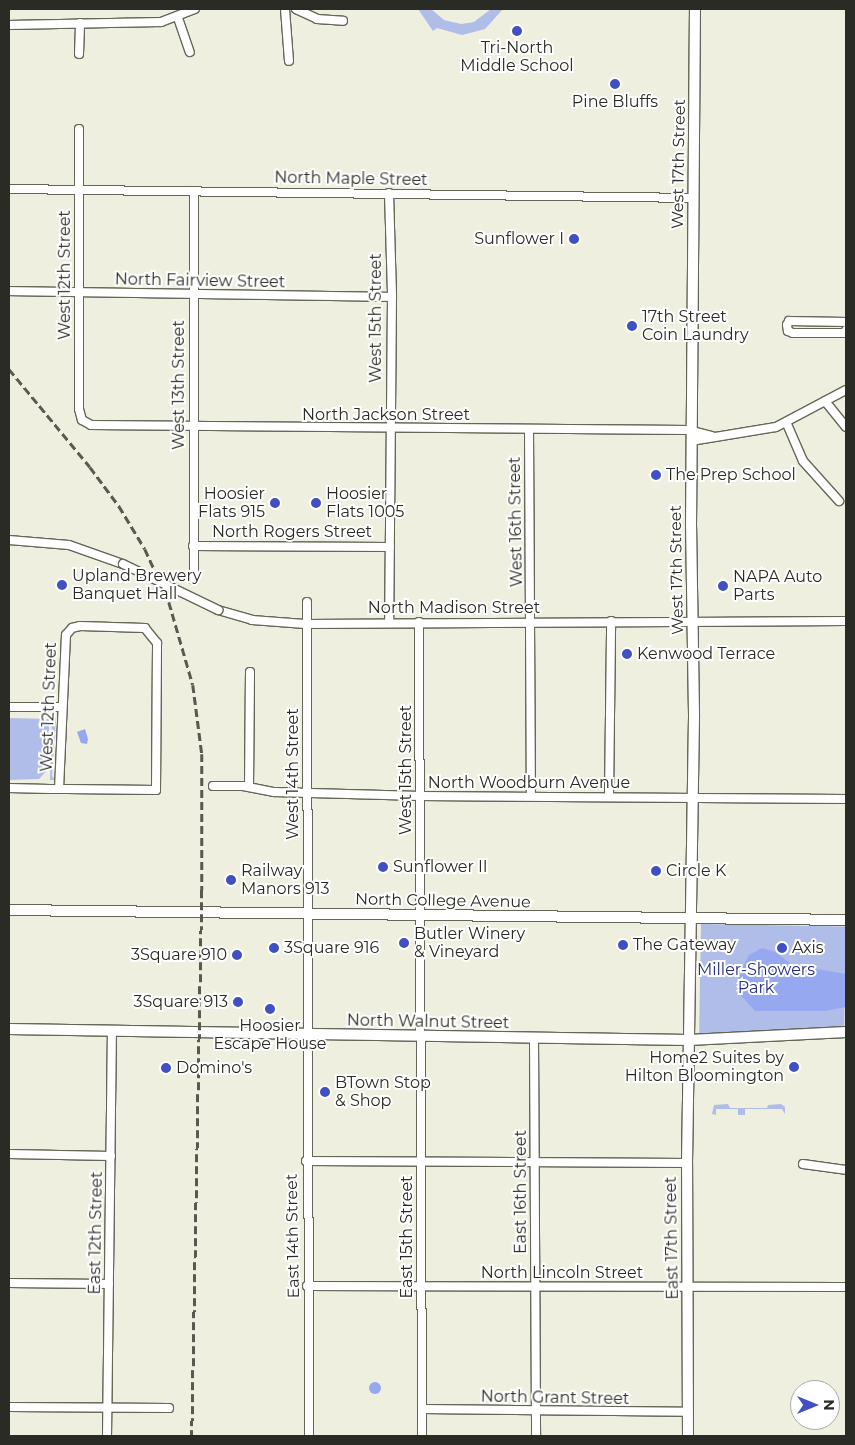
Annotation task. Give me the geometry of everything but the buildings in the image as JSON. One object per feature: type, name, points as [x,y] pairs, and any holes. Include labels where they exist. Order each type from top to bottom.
[{"type":"main road","name":"West 17th Street","points":[[689,1040],[693,797],[691,436],[695,9]]},
{"type":"main road","name":"North College Avenue","points":[[9,910],[846,920]]},
{"type":"main road","name":"North Walnut Street","points":[[9,1029],[689,1040],[846,1032]]},
{"type":"main road","name":"East 17th Street","points":[[688,1436],[687,1163],[689,1040]]},
{"type":"street","points":[[9,25],[161,22],[178,18],[195,9]]},
{"type":"street","points":[[285,9],[289,62]]},
{"type":"street","points":[[296,9],[317,19],[343,21]]},
{"type":"street","points":[[178,18],[190,52]]},
{"type":"street","points":[[79,54],[80,23]]},
{"type":"street","name":"West 12th Street","points":[[79,129],[79,409],[82,420]]},
{"type":"street","name":"North Maple Street","points":[[9,189],[694,198]]},
{"type":"street","name":"West 13th Street","points":[[194,191],[194,580]]},
{"type":"street","name":"West 15th Street","points":[[389,193],[392,297],[389,622]]},
{"type":"street","name":"North Fairview Street","points":[[9,291],[193,296],[392,297]]},
{"type":"street","points":[[846,322],[789,321],[787,325],[788,330],[793,333],[845,333],[846,330]]},
{"type":"street","points":[[839,501],[803,462],[787,424],[846,390]]},
{"type":"street","points":[[825,401],[846,427]]},
{"type":"street","name":"North Jackson Street","points":[[82,420],[91,425],[529,429],[691,436],[708,440],[712,436],[756,432],[787,424]]},
{"type":"street","name":"West 16th Street","points":[[529,429],[531,796]]},
{"type":"street","name":"North Madison Street","points":[[9,540],[69,545],[122,564],[218,610],[252,620],[305,624],[693,620],[846,621]]},
{"type":"street","name":"North Rogers Street","points":[[194,546],[390,547]]},
{"type":"street","name":"West 14th Street","points":[[307,602],[305,624],[308,793],[307,1035]]},
{"type":"street","points":[[609,797],[611,621]]},
{"type":"street","name":"West 15th Street","points":[[418,622],[421,796],[420,1037]]},
{"type":"street","name":"West 12th Street","points":[[138,626],[152,632],[157,643],[156,790],[60,789],[62,707],[63,645],[72,628],[138,626]]},
{"type":"street","points":[[248,787],[250,672]]},
{"type":"street","points":[[9,707],[62,707]]},
{"type":"street","name":"North Woodburn Avenue","points":[[213,786],[248,787],[274,792],[421,796],[846,799]]},
{"type":"street","points":[[9,788],[60,789]]},
{"type":"street","name":"East 12th Street","points":[[107,1436],[112,1030]]},
{"type":"street","name":"East 14th Street","points":[[307,1035],[306,1162],[309,1436]]},
{"type":"street","name":"East 15th Street","points":[[420,1037],[422,1436]]},
{"type":"street","name":"East 16th Street","points":[[534,1038],[536,1436]]},
{"type":"street","points":[[9,1154],[110,1156]]},
{"type":"street","points":[[306,1162],[687,1163]]},
{"type":"street","points":[[803,1164],[846,1170]]},
{"type":"street","points":[[9,1283],[109,1284]]},
{"type":"street","name":"North Lincoln Street","points":[[308,1286],[846,1287]]},
{"type":"street","points":[[9,1406],[169,1408]]},
{"type":"street","name":"North Grant Street","points":[[422,1409],[535,1412],[688,1412]]},
{"type":"green space","points":[[418,9],[431,9],[444,20],[461,24],[474,22],[491,9],[503,9],[485,29],[462,35],[437,28],[433,31]]},
{"type":"green space","points":[[52,714],[56,719],[52,776],[55,780],[50,780]]},
{"type":"green space","points":[[9,718],[49,719],[49,768],[39,779],[9,780]]},
{"type":"green space","name":"Miller-Showers Park","points":[[701,924],[846,927],[844,1039],[699,1036]]},
{"type":"green space","points":[[728,1104],[730,1108],[767,1108],[768,1105],[781,1104],[785,1107],[785,1114],[782,1109],[745,1109],[745,1115],[738,1115],[738,1109],[716,1109],[716,1115],[712,1114],[714,1105]]},
{"type":"shaded area","points":[[85,729],[88,739],[87,744],[81,743],[77,732]]},
{"type":"shaded area","points":[[762,948],[776,952],[792,965],[846,974],[846,1007],[825,1011],[755,1011],[737,991],[739,974],[749,955]]},
{"type":"shaded area","points":[[373,1382],[377,1382],[381,1388],[377,1394],[373,1394],[369,1390],[369,1386]]},
{"type":"railway","points":[[9,369],[90,467],[119,506],[145,549],[169,602],[193,685],[202,754],[202,890],[192,1436]]},
{"type":"place","name":"Tri-North Middle School","points":[[517,31]]},
{"type":"place","name":"Pine Bluffs","points":[[615,84]]},
{"type":"place","name":"Sunflower I","points":[[574,239]]},
{"type":"place","name":"17th Street Coin Laundry","points":[[632,326]]},
{"type":"place","name":"The Prep School","points":[[656,475]]},
{"type":"place","name":"Hoosier Flats 915","points":[[275,503]]},
{"type":"place","name":"Hoosier Flats 1005","points":[[316,503]]},
{"type":"place","name":"Upland Brewery Banquet Hall","points":[[62,585]]},
{"type":"place","name":"NAPA Auto Parts","points":[[723,586]]},
{"type":"place","name":"Kenwood Terrace","points":[[627,654]]},
{"type":"place","name":"Sunflower II","points":[[383,867]]},
{"type":"place","name":"Circle K","points":[[656,871]]},
{"type":"place","name":"Railway Manors 913","points":[[231,880]]},
{"type":"place","name":"Butler Winery & Vineyard","points":[[404,943]]},
{"type":"place","name":"The Gateway","points":[[623,945]]},
{"type":"place","name":"3Square 916","points":[[274,948]]},
{"type":"place","name":"Axis","points":[[782,948]]},
{"type":"place","name":"3Square 910","points":[[237,955]]},
{"type":"place","name":"3Square 913","points":[[238,1002]]},
{"type":"place","name":"Hoosier Escape House","points":[[270,1009]]},
{"type":"place","name":"Home2 Suites by Hilton Bloomington","points":[[794,1067]]},
{"type":"place","name":"Domino's","points":[[166,1068]]},
{"type":"place","name":"BTown Stop & Shop","points":[[325,1092]]}]
